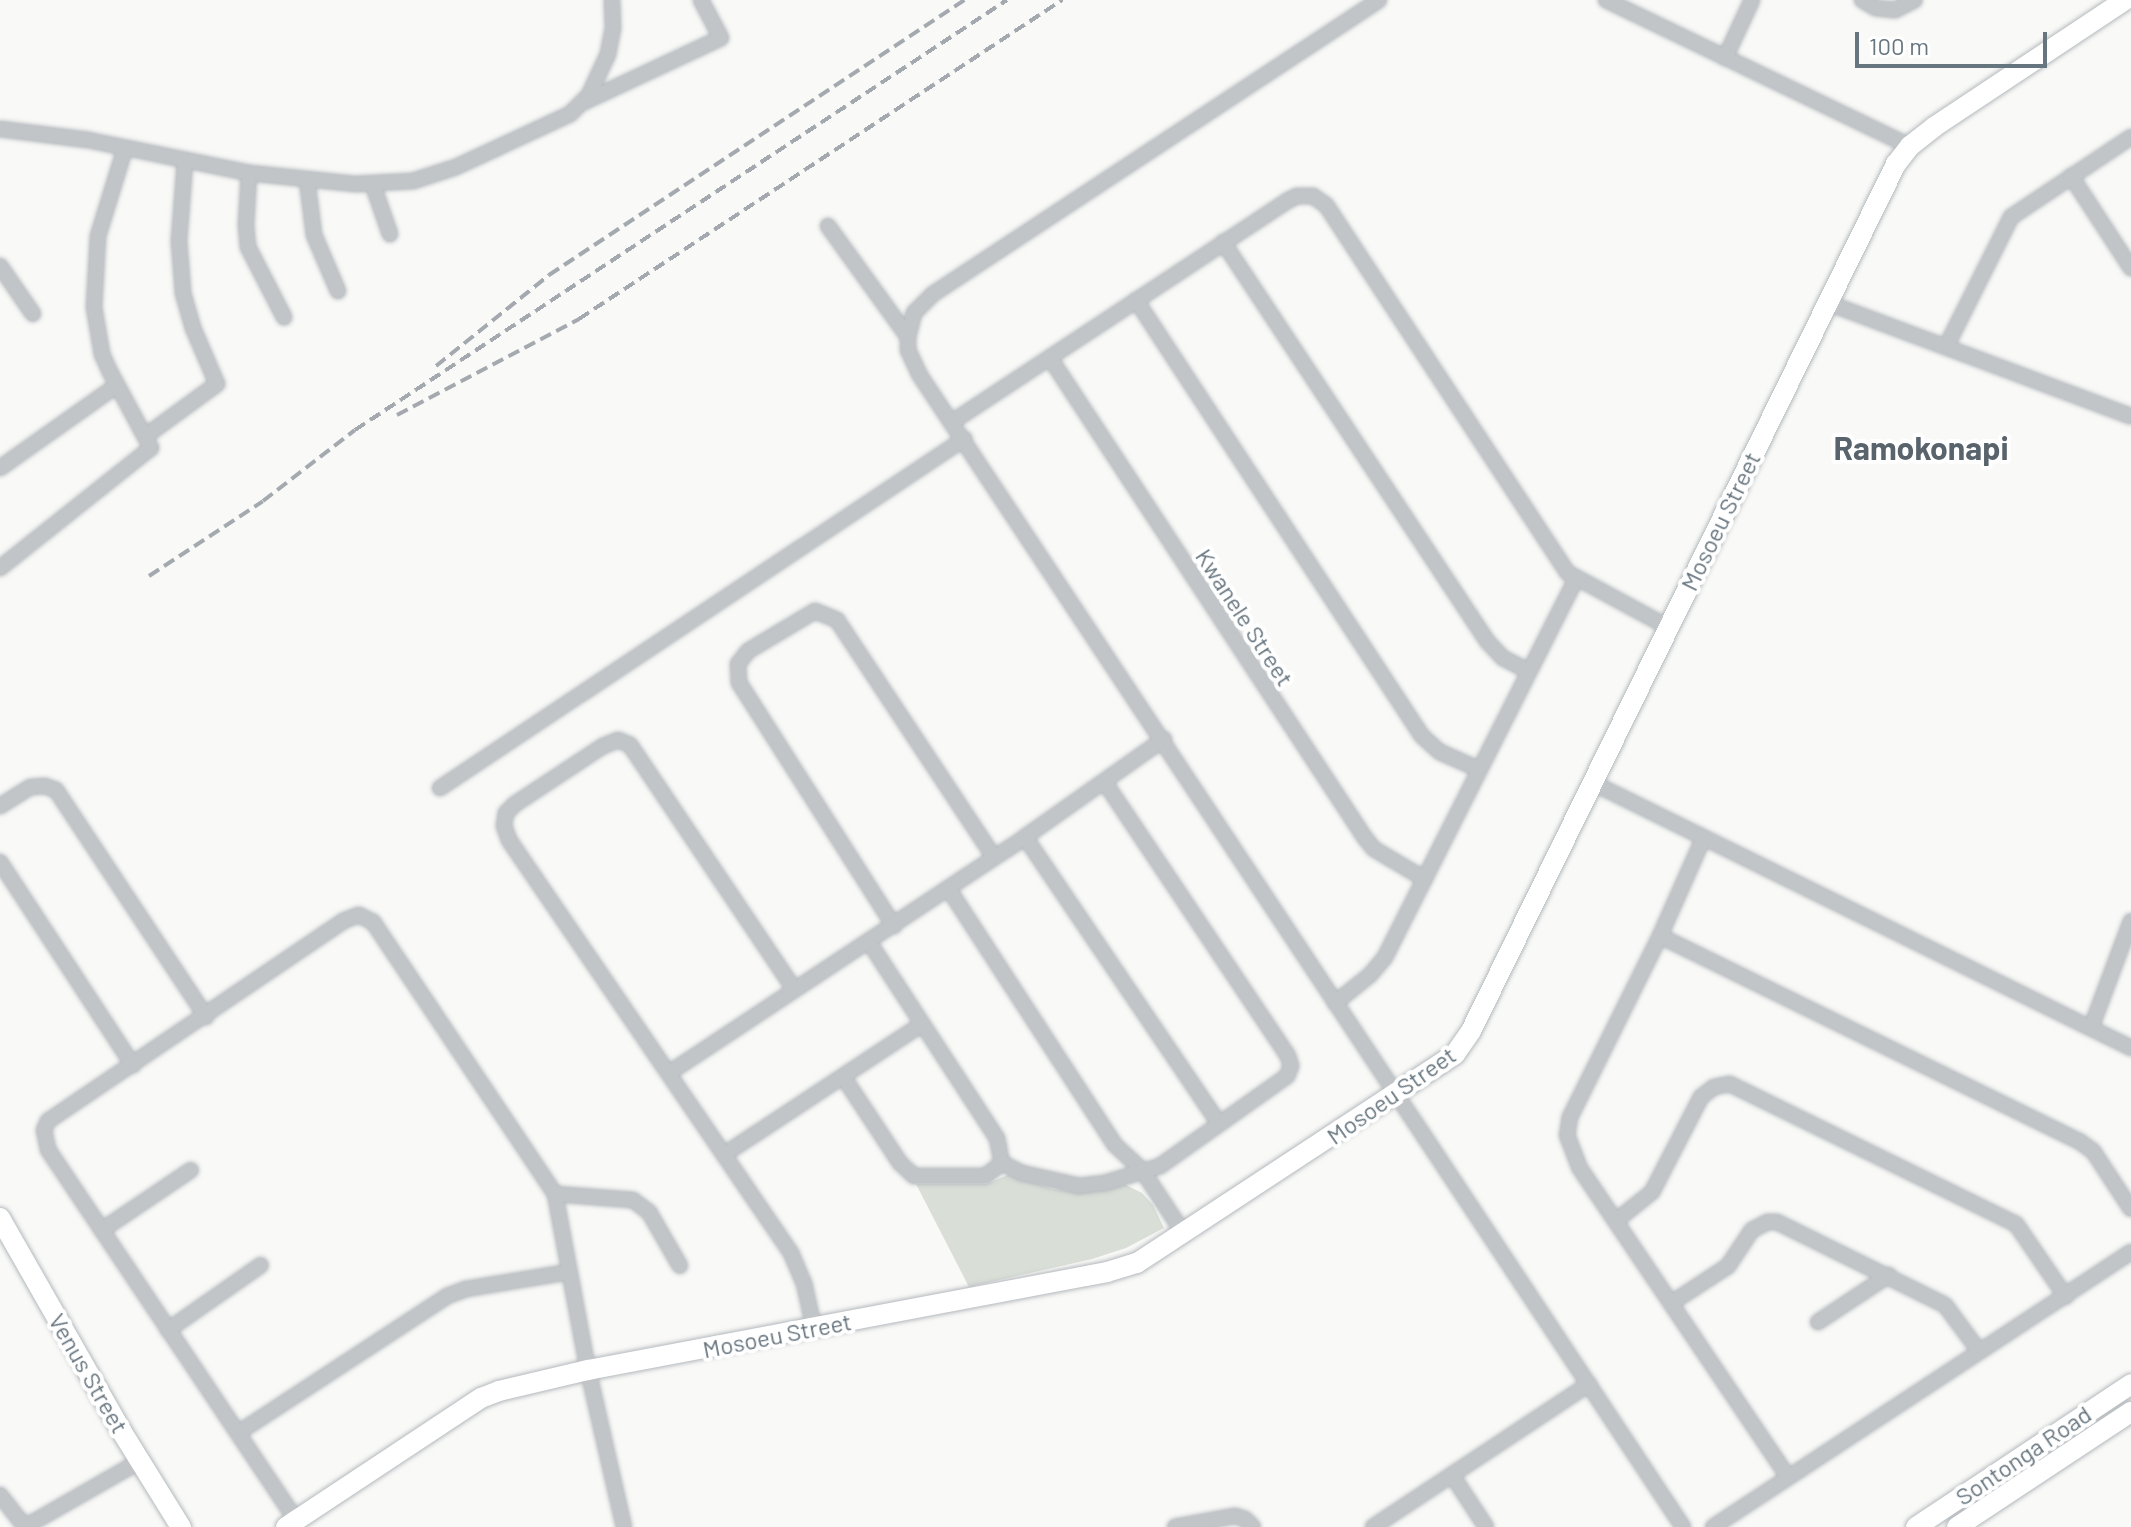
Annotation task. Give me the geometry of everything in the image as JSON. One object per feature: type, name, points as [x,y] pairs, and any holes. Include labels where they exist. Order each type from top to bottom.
[{"type":"street","points":[[580,104],[597,82],[608,54],[613,29],[612,0]]},
{"type":"street","points":[[0,129],[125,148],[249,173],[373,185],[413,181],[456,167],[556,123],[580,104],[721,38],[701,0]]},
{"type":"street","points":[[1379,0],[933,294],[914,313],[908,350],[919,374],[1164,739],[1335,1003],[1683,1527]]},
{"type":"street","points":[[1606,0],[1635,6],[1725,58],[1910,146]]},
{"type":"street","points":[[1725,58],[1752,0]]},
{"type":"street","points":[[1862,0],[1876,8],[1895,10],[1915,0]]},
{"type":"street","name":"Mosoeu Street","points":[[291,1524],[481,1398],[588,1370],[1118,1270],[1146,1259],[1455,1054],[1465,1042],[1896,164],[1910,146],[2125,0]]},
{"type":"street","points":[[1946,347],[2006,224],[2131,137]]},
{"type":"street","points":[[0,568],[146,456],[152,445],[116,386],[102,354],[93,282],[101,222],[125,148]]},
{"type":"street","points":[[147,435],[217,384],[193,328],[183,292],[179,241],[185,161]]},
{"type":"street","points":[[249,173],[248,247],[284,317]]},
{"type":"street","points":[[2071,176],[2131,268]]},
{"type":"street","points":[[307,180],[314,235],[338,291]]},
{"type":"street","points":[[373,185],[390,234]]},
{"type":"street","points":[[952,422],[1297,196],[1320,199],[1561,563],[1576,579],[1668,627]]},
{"type":"street","points":[[828,226],[908,337]]},
{"type":"street","points":[[1223,242],[1487,641],[1503,658],[1528,671]]},
{"type":"street","points":[[0,266],[33,314]]},
{"type":"street","points":[[1136,300],[1422,736],[1440,752],[1478,769]]},
{"type":"street","points":[[1828,303],[2131,416]]},
{"type":"street","name":"Kwanele Street","points":[[1050,358],[1357,828],[1374,849],[1425,879]]},
{"type":"street","points":[[0,468],[116,386]]},
{"type":"street","points":[[440,788],[964,439]]},
{"type":"street","points":[[1335,1003],[1381,964],[1576,579]]},
{"type":"street","points":[[894,926],[739,683],[738,664],[748,651],[815,611],[837,620],[994,857]]},
{"type":"street","points":[[669,1073],[894,926],[1105,783],[1164,739]]},
{"type":"street","points":[[794,989],[630,745],[618,740],[603,746],[515,804],[504,819],[509,840],[797,1263],[814,1328]]},
{"type":"street","points":[[1002,1163],[1022,1173],[1079,1186],[1105,1183],[1160,1166],[1284,1080],[1290,1071],[1290,1062],[1105,783]]},
{"type":"street","points":[[1593,783],[2131,1048]]},
{"type":"street","points":[[0,806],[31,787],[45,786],[56,790],[206,1017]]},
{"type":"street","points":[[1025,837],[1219,1124]]},
{"type":"street","points":[[1703,839],[1660,936],[1567,1126],[1573,1158],[1673,1302],[1788,1477]]},
{"type":"street","points":[[0,862],[133,1065]]},
{"type":"street","points":[[948,888],[1115,1145],[1142,1170],[1184,1234]]},
{"type":"street","points":[[291,1524],[238,1433],[48,1149],[44,1130],[48,1121],[206,1017],[343,921],[366,916],[555,1194],[588,1370],[624,1527]]},
{"type":"street","points":[[2091,1028],[2131,921]]},
{"type":"street","points":[[1660,936],[2079,1141],[2093,1151],[2131,1209]]},
{"type":"street","points":[[869,942],[997,1138],[1002,1163]]},
{"type":"street","points":[[725,1154],[921,1025]]},
{"type":"street","points":[[844,1078],[909,1174],[930,1179],[985,1176],[1002,1163]]},
{"type":"street","points":[[1617,1220],[1652,1192],[1701,1097],[1714,1087],[1730,1084],[2016,1224],[2066,1297]]},
{"type":"street","points":[[102,1230],[191,1170]]},
{"type":"street","points":[[555,1194],[633,1200],[649,1212],[680,1266]]},
{"type":"street","name":"Venus Street","points":[[0,1218],[181,1527]]},
{"type":"street","points":[[1673,1302],[1728,1266],[1752,1230],[1768,1222],[1785,1224],[1948,1307],[1979,1351]]},
{"type":"street","points":[[1713,1527],[2131,1252]]},
{"type":"street","points":[[168,1330],[261,1265]]},
{"type":"street","points":[[238,1433],[447,1296],[466,1289],[569,1272]]},
{"type":"street","points":[[1818,1322],[1889,1275]]},
{"type":"street","points":[[1373,1527],[1589,1384]]},
{"type":"street","name":"Sontonga Road","points":[[1916,1527],[2128,1391]]},
{"type":"street","name":"Sontonga Road","points":[[1957,1527],[2131,1412]]},
{"type":"street","points":[[0,1495],[22,1523],[39,1522],[140,1461]]},
{"type":"street","points":[[1452,1475],[1486,1527]]},
{"type":"street","points":[[1175,1527],[1235,1516],[1245,1519],[1253,1527]]},
{"type":"shaded area","points":[[1010,1174],[1052,1189],[1077,1192],[1124,1184],[1142,1193],[1153,1205],[1164,1228],[1126,1248],[1092,1259],[969,1287],[916,1184],[986,1184]]},
{"type":"railway","points":[[436,366],[549,275],[964,0]]},
{"type":"railway","points":[[149,576],[263,501],[355,430],[1007,0]]},
{"type":"railway","points":[[397,415],[579,319],[1062,0]]},
{"type":"district","name":"Ramokonapi","points":[[1921,447]]}]
